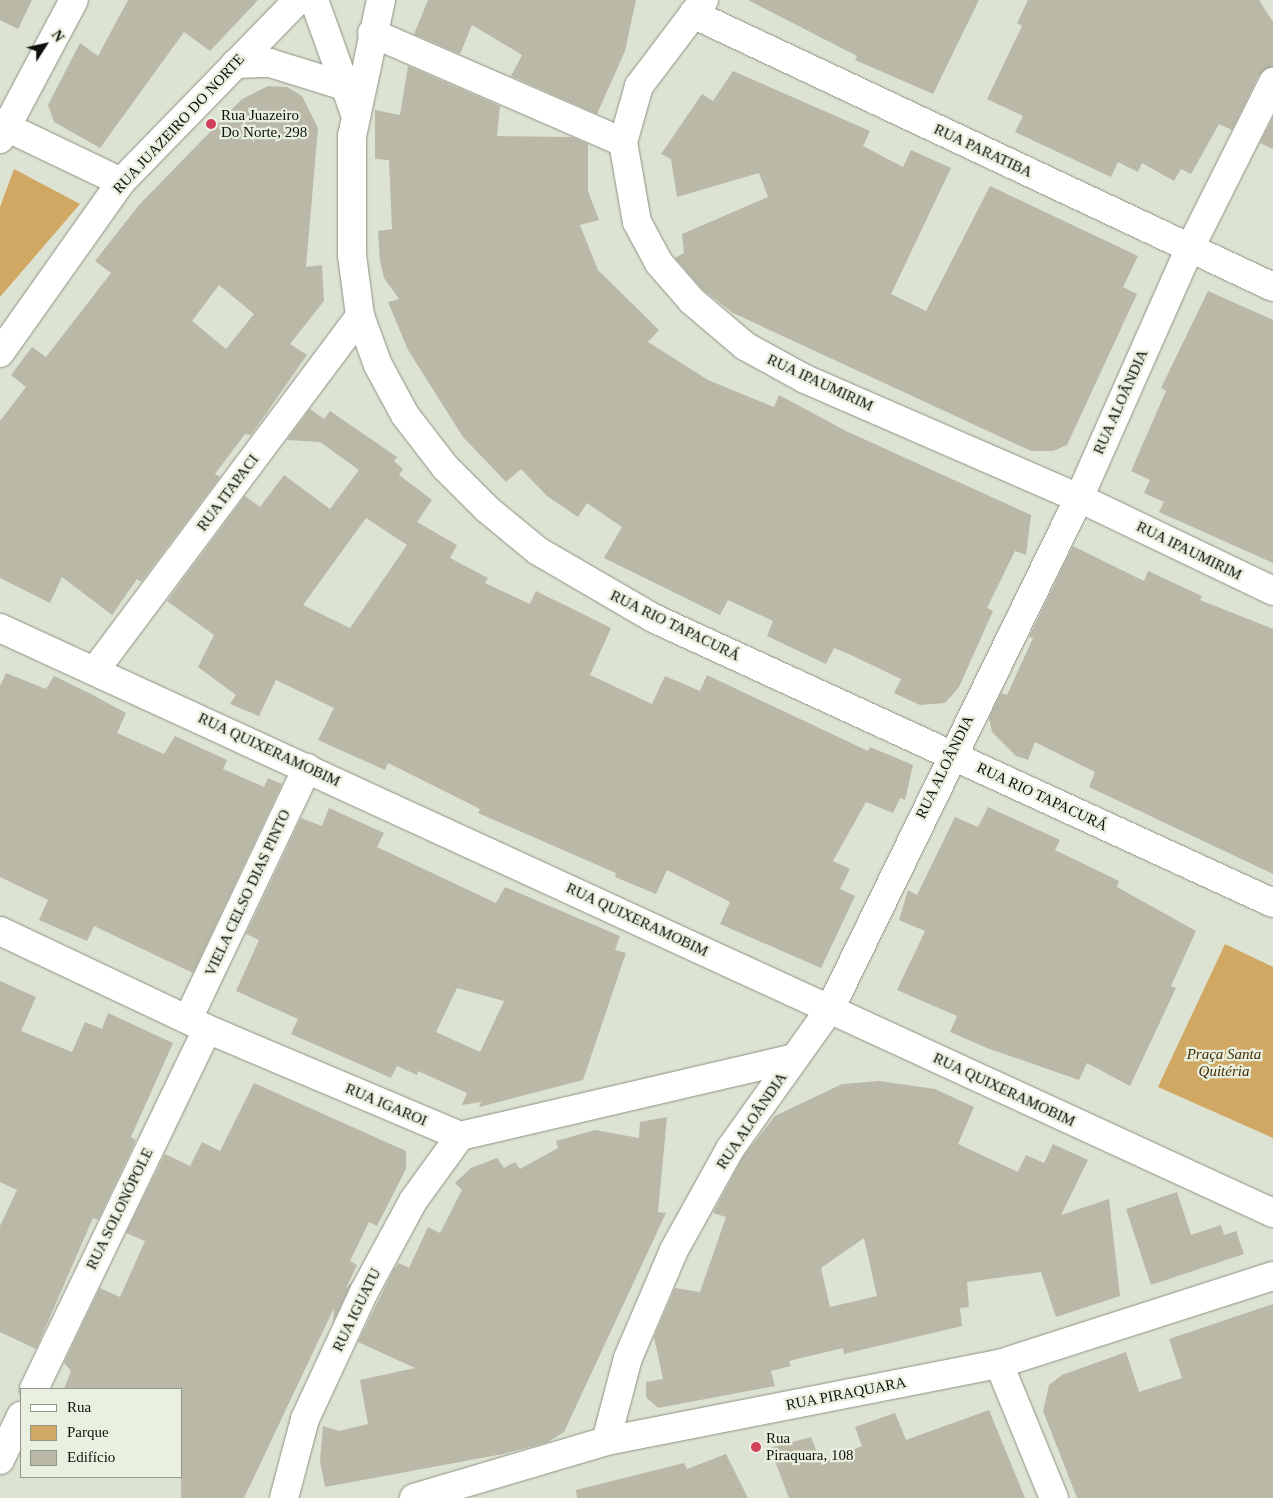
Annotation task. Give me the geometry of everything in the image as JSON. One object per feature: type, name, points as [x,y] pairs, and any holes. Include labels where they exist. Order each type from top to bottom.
[{"type":"street","points":[[74,0],[2,130],[121,182]]},
{"type":"street","name":"RUA JUAZEIRO DO NORTE","points":[[0,353],[121,182],[298,0]]},
{"type":"street","name":"RUA RIO TAPACURÁ","points":[[314,0],[342,85],[355,114]]},
{"type":"street","name":"RUA IPAUMIRIM","points":[[698,7],[639,86],[623,142],[637,222],[659,263],[692,300],[745,346],[805,379],[1078,498],[1273,591]]},
{"type":"street","name":"RUA PARATIBA","points":[[698,7],[1273,287]]},
{"type":"street","points":[[373,13],[623,142]]},
{"type":"street","name":"RUA RIO TAPACURÁ","points":[[373,13],[355,114],[352,255],[360,316],[378,365],[405,415],[446,467],[538,551],[653,618],[1273,903]]},
{"type":"street","points":[[235,64],[270,63],[342,85]]},
{"type":"street","name":"RUA ALOÂNDIA","points":[[606,1441],[628,1358],[674,1250],[730,1149],[830,1009],[950,755],[1078,498],[1190,248],[1273,82]]},
{"type":"street","name":"RUA ITAPACI","points":[[96,669],[360,316]]},
{"type":"street","name":"RUA QUIXERAMOBIM","points":[[0,628],[96,669],[1273,1213]]},
{"type":"street","name":"VIELA CELSO DIAS PINTO","points":[[197,1024],[307,768]]},
{"type":"street","name":"RUA IGAROI","points":[[0,931],[197,1024],[460,1136]]},
{"type":"street","name":"RUA SOLONÓPOLE","points":[[34,1388],[197,1024]]},
{"type":"street","points":[[460,1136],[794,1058]]},
{"type":"street","name":"RUA IGUATU","points":[[284,1498],[305,1419],[364,1292],[413,1201],[460,1136]]},
{"type":"street","name":"RUA PIRAQUARA","points":[[414,1498],[606,1441],[999,1364],[1273,1276]]},
{"type":"street","points":[[999,1364],[1054,1498]]},
{"type":"street","points":[[0,1460],[20,1418]]},
{"type":"green space","points":[[14,169],[80,204],[0,297],[0,207]]},
{"type":"green space","name":"Praça Santa Quitéria","points":[[1225,944],[1273,967],[1273,1138],[1158,1087]]},
{"type":"building","points":[[0,0],[32,0],[18,29],[0,20]]},
{"type":"building","points":[[128,0],[258,0],[210,51],[184,32],[100,148],[54,122],[48,105],[80,43],[98,56]]},
{"type":"building","points":[[428,0],[636,0],[625,51],[597,114],[511,76],[522,55],[472,25],[460,54],[414,34]]},
{"type":"building","points":[[748,0],[979,0],[933,94],[855,60],[857,56]]},
{"type":"building","points":[[1028,0],[1259,0],[1273,22],[1273,67],[1259,75],[1232,130],[1219,124],[1191,174],[1181,169],[1174,181],[1142,163],[1138,172],[1118,162],[1111,177],[1015,132],[1023,116],[987,99],[1022,26],[1017,23]]},
{"type":"building","points":[[408,66],[500,106],[497,136],[572,137],[588,144],[588,191],[599,220],[580,225],[598,270],[659,330],[648,342],[708,380],[774,407],[779,395],[846,431],[1031,515],[1026,555],[1015,551],[987,608],[993,611],[959,687],[945,703],[920,705],[894,693],[901,679],[851,655],[834,648],[826,664],[767,636],[773,621],[728,600],[720,615],[604,558],[622,527],[587,503],[578,517],[547,496],[521,469],[506,482],[463,437],[408,350],[388,302],[399,299],[384,278],[380,261],[378,231],[392,229],[389,160],[375,159],[375,110],[400,115]]},
{"type":"building","points":[[733,71],[870,131],[863,146],[903,167],[911,150],[951,168],[891,294],[926,311],[990,186],[1138,256],[1123,287],[1137,294],[1067,445],[1053,451],[1031,451],[733,313],[703,290],[675,258],[684,253],[682,234],[768,197],[759,173],[677,197],[671,159],[661,154],[702,94],[713,101]]},
{"type":"building","points":[[268,86],[287,87],[302,96],[318,128],[306,267],[322,265],[324,301],[290,344],[307,355],[251,435],[245,434],[215,474],[220,477],[141,582],[137,579],[112,615],[62,577],[50,603],[0,578],[0,421],[26,387],[11,375],[32,347],[46,357],[111,273],[95,261],[139,205],[242,99]],"holes":[[[219,285],[254,314],[226,349],[192,321]]]},
{"type":"building","points":[[1273,117],[1273,149],[1260,143]]},
{"type":"building","points":[[1208,291],[1273,320],[1273,563],[1159,512],[1164,502],[1144,493],[1150,480],[1131,471],[1166,391],[1161,388]]},
{"type":"building","points":[[310,409],[324,419],[330,411],[397,457],[394,461],[403,469],[399,475],[432,500],[417,522],[457,545],[450,558],[488,578],[485,583],[530,604],[536,591],[611,628],[590,675],[652,704],[665,676],[700,691],[707,675],[868,751],[870,747],[913,765],[905,800],[900,798],[893,813],[866,802],[833,861],[850,869],[840,889],[855,896],[821,968],[720,924],[730,902],[667,870],[656,894],[615,877],[616,873],[478,813],[480,809],[388,763],[385,770],[318,740],[334,708],[276,680],[259,716],[230,704],[236,695],[198,667],[214,635],[167,601],[245,496],[260,507],[284,475],[330,509],[359,470],[320,442],[287,440]],"holes":[[[366,518],[407,545],[350,628],[303,605]]]},
{"type":"building","points":[[1073,546],[1144,581],[1148,571],[1202,596],[1200,600],[1273,629],[1273,874],[1089,787],[1095,772],[1035,742],[1028,760],[1016,756],[992,732],[989,718],[1001,693],[1007,695],[1033,638],[1029,637]]},
{"type":"building","points":[[6,673],[46,689],[54,676],[87,692],[126,713],[117,733],[164,754],[175,736],[227,760],[223,769],[264,787],[268,778],[282,784],[193,973],[94,926],[87,941],[39,920],[48,900],[0,877],[0,686]]},
{"type":"building","points":[[988,807],[1060,840],[1055,850],[1119,881],[1117,887],[1196,931],[1171,986],[1176,988],[1130,1086],[1087,1063],[1079,1080],[987,1048],[950,1032],[957,1016],[897,990],[925,931],[899,920],[908,890],[917,895],[955,817],[978,827]]},
{"type":"building","points":[[329,808],[384,833],[377,847],[496,903],[505,887],[620,936],[615,950],[626,953],[583,1080],[479,1107],[481,1102],[462,1105],[467,1093],[418,1071],[417,1075],[397,1066],[391,1078],[291,1034],[298,1019],[236,991],[259,940],[246,934],[301,818],[322,826]],"holes":[[[457,988],[504,1001],[480,1052],[436,1032]]]},
{"type":"building","points":[[0,981],[36,997],[21,1031],[72,1052],[85,1022],[102,1029],[108,1013],[173,1043],[131,1137],[136,1140],[98,1220],[93,1218],[36,1349],[0,1332],[0,1226],[17,1190],[0,1182]]},
{"type":"building","points":[[879,1081],[935,1089],[974,1107],[958,1144],[1018,1172],[1026,1155],[1044,1163],[1053,1144],[1088,1160],[1061,1215],[1109,1199],[1120,1296],[1056,1317],[1041,1272],[967,1282],[969,1307],[960,1308],[962,1326],[844,1354],[843,1348],[789,1361],[791,1366],[771,1371],[775,1386],[658,1408],[646,1397],[646,1382],[663,1379],[654,1337],[675,1288],[700,1292],[726,1217],[713,1213],[743,1157],[775,1116],[842,1084]],"holes":[[[864,1238],[877,1296],[830,1307],[821,1268]]]},
{"type":"building","points":[[254,1083],[406,1151],[406,1169],[377,1226],[369,1222],[350,1261],[357,1265],[346,1288],[352,1282],[333,1322],[334,1308],[244,1498],[181,1498],[182,1388],[64,1388],[71,1371],[64,1363],[100,1288],[120,1297],[145,1241],[126,1233],[165,1154],[190,1166],[202,1142],[220,1151]]},
{"type":"building","points":[[667,1117],[658,1212],[666,1213],[564,1432],[548,1442],[503,1454],[325,1487],[320,1461],[323,1426],[339,1431],[368,1424],[360,1380],[415,1368],[358,1342],[394,1269],[399,1263],[409,1268],[428,1227],[440,1233],[462,1190],[455,1183],[471,1168],[497,1158],[504,1168],[515,1162],[520,1169],[558,1148],[556,1141],[595,1130],[639,1138],[640,1122]]},
{"type":"building","points":[[1177,1192],[1191,1235],[1221,1225],[1224,1235],[1236,1231],[1244,1254],[1151,1285],[1126,1209]]},
{"type":"building","points":[[1273,1304],[1273,1498],[1077,1498],[1043,1411],[1049,1385],[1062,1375],[1126,1352],[1139,1392],[1182,1378],[1169,1339]]},
{"type":"building","points":[[989,1410],[1025,1498],[789,1498],[770,1448],[811,1437],[821,1463],[862,1446],[855,1427],[895,1413],[906,1440]]},
{"type":"building","points":[[726,1454],[748,1498],[577,1498],[576,1490],[684,1463],[687,1469]]},
{"type":"place","name":"Rua Juazeiro Do Norte, 298","points":[[211,124]]},
{"type":"place","name":"Rua Piraquara, 108","points":[[756,1447]]}]
